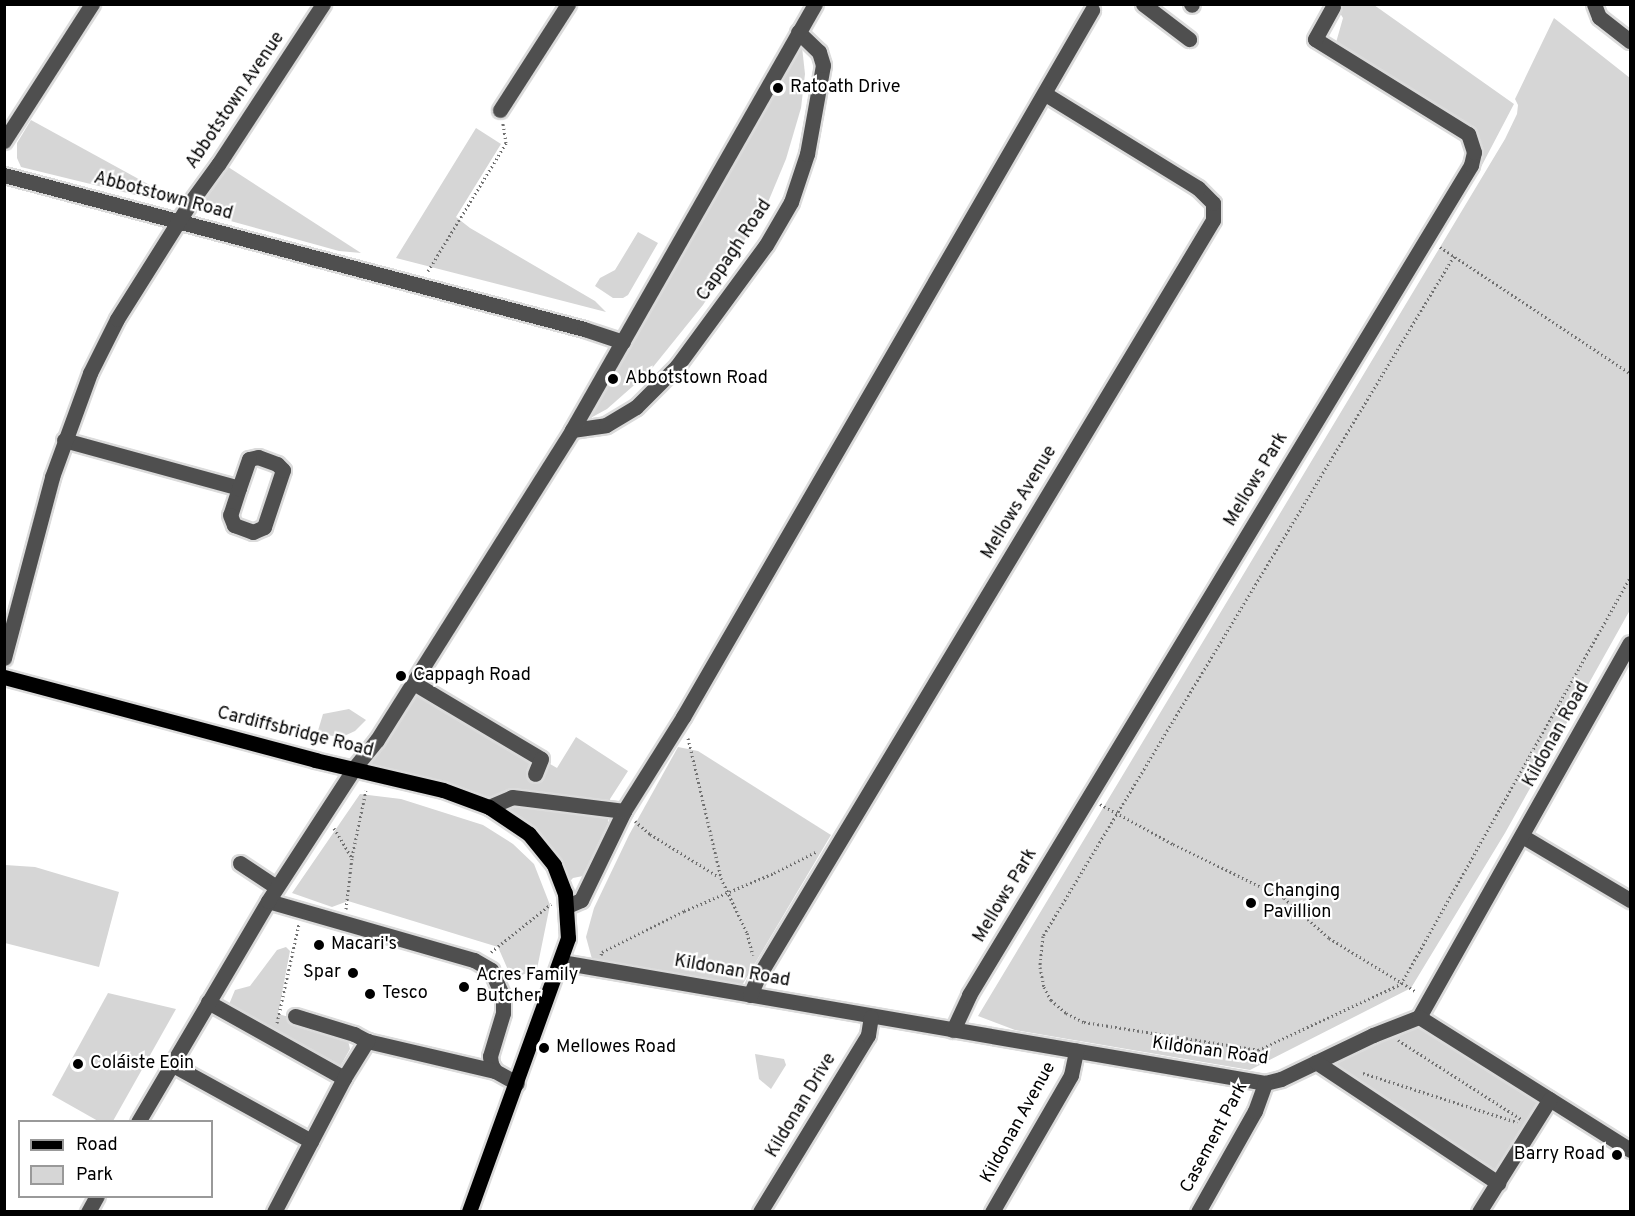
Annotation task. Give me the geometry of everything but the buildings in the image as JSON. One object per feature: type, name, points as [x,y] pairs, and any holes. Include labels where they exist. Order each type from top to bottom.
[{"type":"main road","name":"Cardiffsbridge Road","points":[[4,676],[354,769],[443,790],[489,807],[529,834],[554,865],[566,899]]},
{"type":"main road","points":[[469,1212],[561,962],[568,938],[566,899]]},
{"type":"street","points":[[4,141],[92,4]]},
{"type":"street","name":"Abbotstown Avenue","points":[[4,658],[64,440],[90,374],[117,319],[181,222],[190,203],[219,164],[323,4]]},
{"type":"street","points":[[500,110],[568,4]]},
{"type":"street","points":[[139,1120],[276,887],[354,769],[377,740],[572,430],[815,4]]},
{"type":"street","points":[[1143,4],[1189,39]]},
{"type":"street","points":[[1594,4],[1599,17],[1630,42]]},
{"type":"street","name":"Mellows Park","points":[[953,1030],[969,995],[1472,165],[1473,143],[1468,134],[1315,39],[1333,7]]},
{"type":"street","points":[[566,899],[581,900],[624,811],[683,717],[1092,10]]},
{"type":"street","name":"Cappagh Road","points":[[572,430],[606,425],[636,407],[677,366],[760,254],[791,202],[807,154],[823,65],[819,52],[798,32]]},
{"type":"street","name":"Mellows Avenue","points":[[750,995],[758,977],[1213,220],[1214,203],[1198,188],[1045,94]]},
{"type":"street","name":"Abbotstown Road","points":[[4,175],[584,329],[623,342]]},
{"type":"street","points":[[64,440],[239,488]]},
{"type":"street","points":[[258,457],[277,464],[283,470],[264,527],[253,532],[234,525],[230,516],[239,488],[249,459],[258,457]]},
{"type":"street","name":"Kildonan Road","points":[[561,962],[1265,1083],[1281,1079],[1419,1017],[1630,643]]},
{"type":"street","points":[[412,682],[541,759],[535,774]]},
{"type":"street","points":[[489,807],[512,797],[624,811]]},
{"type":"street","points":[[1522,836],[1630,900]]},
{"type":"street","points":[[240,863],[276,887]]},
{"type":"street","points":[[268,901],[478,962],[491,970],[502,997],[503,1013],[490,1056],[495,1071]]},
{"type":"street","points":[[208,1002],[344,1078]]},
{"type":"street","points":[[295,1016],[354,1034],[368,1041],[495,1071],[517,1083]]},
{"type":"street","name":"Kildonan Drive","points":[[760,1212],[868,1035],[872,1017]]},
{"type":"street","points":[[1419,1017],[1630,1150]]},
{"type":"street","points":[[274,1212],[344,1078],[368,1041]]},
{"type":"street","name":"Kildonan Avenue","points":[[992,1212],[1071,1075],[1076,1051]]},
{"type":"street","points":[[1316,1062],[1498,1182]]},
{"type":"street","points":[[171,1064],[311,1142]]},
{"type":"street","name":"Casement Park","points":[[1198,1212],[1255,1112],[1265,1083]]},
{"type":"street","points":[[1479,1212],[1550,1099]]},
{"type":"street","points":[[88,1212],[96,1198]]},
{"type":"path","points":[[418,285],[506,143],[500,110]]},
{"type":"path","points":[[1426,238],[1630,373]]},
{"type":"path","points":[[1454,256],[1115,814],[1042,942],[1040,967],[1044,987],[1051,1000],[1066,1013],[1084,1022],[1258,1050],[1401,984],[1630,578]]},
{"type":"path","points":[[683,717],[721,878],[747,933],[755,959]]},
{"type":"path","points":[[344,923],[352,858],[366,790]]},
{"type":"path","points":[[1089,798],[1115,814],[1284,898],[1329,938],[1429,1001]]},
{"type":"path","points":[[624,811],[650,834],[721,878]]},
{"type":"path","points":[[332,825],[352,858]]},
{"type":"path","points":[[596,969],[602,952],[819,850]]},
{"type":"path","points":[[478,962],[566,899]]},
{"type":"path","points":[[275,1039],[278,1014],[303,911]]},
{"type":"path","points":[[1392,1028],[1397,1040],[1533,1127]]},
{"type":"path","points":[[1354,1071],[1533,1127]]},
{"type":"green space","points":[[1335,5],[1374,5],[1514,104],[1481,167],[1472,165],[1473,143],[1335,46],[1343,18]]},
{"type":"green space","points":[[1554,18],[1630,78],[1630,610],[1505,833],[1411,988],[1250,1070],[1015,1030],[978,1016],[1505,139],[1517,114],[1518,105],[1515,99]]},
{"type":"green space","points":[[802,47],[805,74],[801,108],[786,159],[766,207],[703,305],[649,372],[607,409],[585,421]]},
{"type":"green space","points":[[31,120],[166,194],[160,201],[21,167],[17,158],[17,143]]},
{"type":"green space","points":[[476,128],[501,144],[456,217],[470,228],[595,301],[606,312],[396,258]]},
{"type":"green space","points":[[222,163],[361,253],[339,251],[216,217],[208,210],[206,199]]},
{"type":"green space","points":[[638,232],[658,243],[628,295],[623,298],[613,298],[595,286],[600,278],[615,270]]},
{"type":"green space","points":[[412,684],[557,768],[576,737],[628,771],[610,799],[608,823],[583,876],[573,878],[563,889],[554,865],[488,807],[355,767]]},
{"type":"green space","points":[[349,709],[366,720],[355,731],[342,737],[317,734],[323,714]]},
{"type":"green space","points":[[678,747],[698,751],[831,835],[741,987],[592,959],[586,937],[594,908],[629,835]]},
{"type":"green space","points":[[360,794],[401,799],[483,825],[513,844],[534,864],[550,905],[537,969],[512,979],[498,947],[348,901],[332,907],[292,893]]},
{"type":"green space","points":[[5,865],[35,867],[119,892],[99,967],[5,943]]},
{"type":"green space","points":[[286,947],[290,951],[278,1014],[346,1032],[350,1049],[336,1074],[230,1015],[230,1002],[235,990],[250,986],[277,950]]},
{"type":"green space","points":[[108,993],[176,1009],[114,1120],[96,1120],[52,1095]]},
{"type":"green space","points":[[1419,1018],[1550,1098],[1498,1182],[1317,1062]]},
{"type":"green space","points":[[755,1054],[784,1059],[786,1065],[771,1089],[759,1079]]},
{"type":"place","name":"Ratoath Drive","points":[[778,88]]},
{"type":"place","name":"Abbotstown Road","points":[[613,379]]},
{"type":"place","name":"Cappagh Road","points":[[401,676]]},
{"type":"place","name":"Changing Pavillion","points":[[1251,903]]},
{"type":"place","name":"Macari's","points":[[319,945]]},
{"type":"place","name":"Spar","points":[[353,973]]},
{"type":"place","name":"Acres Family Butcher","points":[[464,987]]},
{"type":"place","name":"Tesco","points":[[370,994]]},
{"type":"place","name":"Mellowes Road","points":[[544,1048]]},
{"type":"place","name":"Coláiste Eoin","points":[[78,1064]]},
{"type":"place","name":"Barry Road","points":[[1617,1155]]}]
